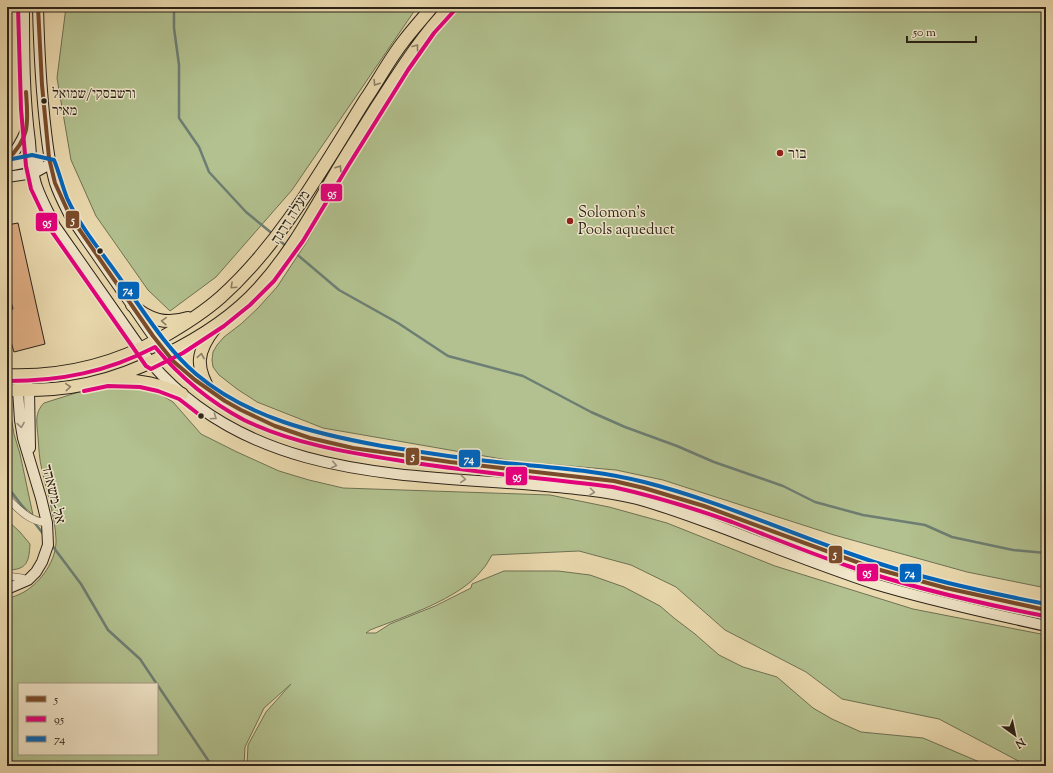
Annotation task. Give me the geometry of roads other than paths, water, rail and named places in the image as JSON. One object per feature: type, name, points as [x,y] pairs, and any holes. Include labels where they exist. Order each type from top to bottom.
[{"type":"main road","points":[[24,7],[28,126],[34,173],[44,204],[55,226],[151,363],[182,394],[220,421],[245,435],[278,449],[320,462],[375,471],[560,488],[634,499],[684,514],[875,583],[952,605],[1046,626]]},
{"type":"main road","points":[[38,7],[40,63],[50,164],[55,183],[70,216],[168,354],[189,375],[211,393],[239,410],[263,421],[311,438],[355,448],[425,459],[614,481],[638,486],[712,508],[878,569],[912,579],[1046,610]]},
{"type":"main road","name":"מעלה דרגה","points":[[7,375],[23,376],[48,374],[95,366],[118,358],[157,340],[200,314],[225,294],[260,257],[290,218],[403,42],[432,7]]},
{"type":"main road","name":"מעלה דרגה","points":[[107,380],[151,363],[186,344],[220,322],[258,289],[275,269],[305,226],[336,172],[411,53],[432,25],[450,7]]},
{"type":"main road","points":[[7,160],[14,154],[22,143],[28,126]]},
{"type":"main road","points":[[7,166],[32,161],[50,164]]},
{"type":"main road","points":[[7,177],[34,173],[50,164]]},
{"type":"main road","points":[[132,305],[140,313],[161,321],[173,321],[200,314]]},
{"type":"main road","points":[[211,393],[201,373],[200,360],[205,343],[220,322]]},
{"type":"main road","name":"אל-משאהד","points":[[7,589],[28,580],[36,572],[46,553],[48,544],[47,523],[21,429],[18,406],[18,390],[23,376]]},
{"type":"main road","points":[[18,390],[73,387],[107,380],[141,381],[160,385],[182,394]]},
{"type":"street","points":[[7,498],[28,517],[33,520],[47,523]]},
{"type":"street","points":[[7,576],[28,580]]},
{"type":"waterway","points":[[174,7],[174,28],[179,65],[179,118],[199,147],[209,172],[246,212],[274,235]]},
{"type":"waterway","points":[[279,240],[287,247]]},
{"type":"waterway","points":[[293,251],[339,290],[398,323],[448,356],[523,376],[591,412],[625,427],[677,446],[714,462],[783,486],[815,502],[863,515],[925,525],[952,537],[1013,550],[1046,553]]},
{"type":"waterway","points":[[7,486],[26,511]]},
{"type":"waterway","points":[[34,522],[44,535]]},
{"type":"waterway","points":[[51,544],[81,584],[108,630],[140,659],[156,683]]},
{"type":"waterway","points":[[158,686],[212,766]]},
{"type":"place","name":"ורשבסקי/שמואל מאיר","points":[[44,101]]},
{"type":"place","name":"בור","points":[[780,153]]},
{"type":"place","name":"Solomon's Pools aqueduct","points":[[570,221]]}]
